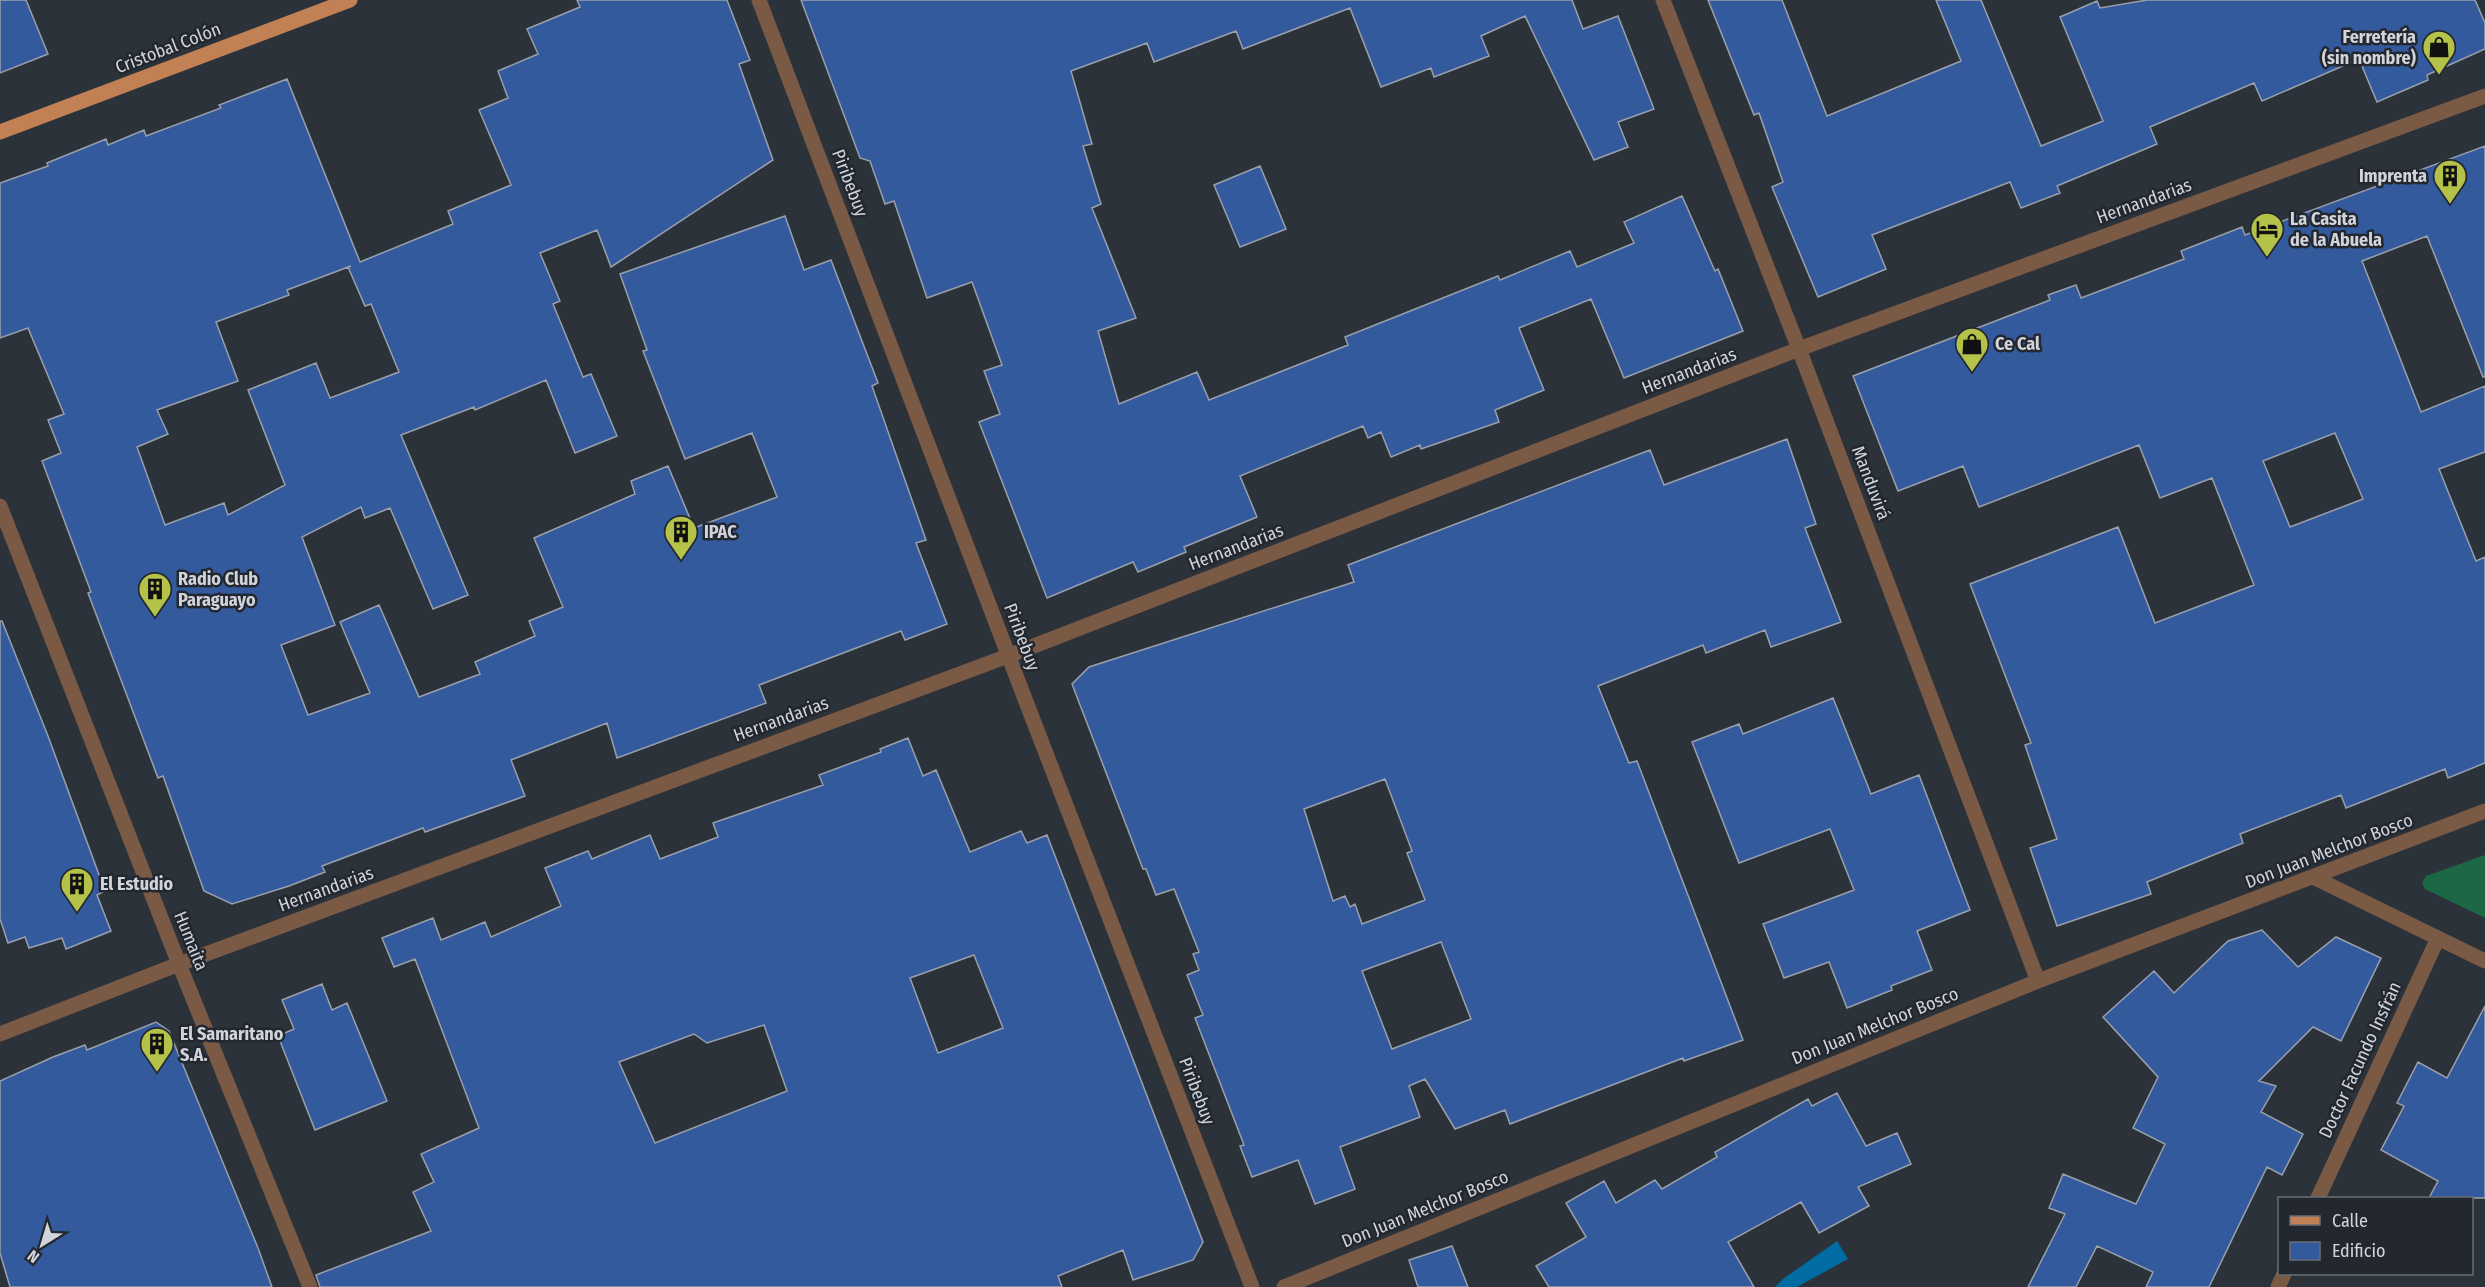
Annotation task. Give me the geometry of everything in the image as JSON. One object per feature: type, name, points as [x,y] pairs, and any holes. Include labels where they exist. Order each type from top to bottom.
[{"type":"main road","name":"Cristobal Colón","points":[[0,132],[350,0]]},
{"type":"street","name":"Piribebuy","points":[[759,0],[1008,656],[1252,1287]]},
{"type":"street","name":"Manduvirá","points":[[1663,0],[1799,349],[2038,981]]},
{"type":"street","name":"Hernandarias","points":[[0,1034],[179,964],[1008,656],[1799,349],[2485,96]]},
{"type":"street","name":"Humaita","points":[[0,506],[179,964],[310,1287]]},
{"type":"street","name":"Don Juan Melchor Bosco","points":[[1284,1287],[2038,981],[2485,811]]},
{"type":"street","points":[[2313,878],[2485,962]]},
{"type":"street","name":"Doctor Facundo Insfrán","points":[[2318,1197],[2438,938]]},
{"type":"green space","points":[[2485,855],[2485,918],[2425,889],[2422,883],[2426,876]]},
{"type":"water","points":[[1837,1241],[1848,1259],[1797,1287],[1775,1287],[1783,1279]]},
{"type":"building","points":[[0,0],[26,0],[48,54],[0,73]]},
{"type":"building","points":[[577,0],[727,0],[750,60],[739,64],[773,160],[611,267],[597,230],[540,253],[560,301],[553,304],[583,377],[591,374],[617,436],[575,453],[546,380],[475,410],[474,407],[401,435],[468,595],[433,609],[390,508],[365,518],[361,507],[302,537],[335,625],[281,645],[308,715],[370,693],[340,622],[379,605],[419,697],[480,674],[475,662],[535,636],[529,621],[563,607],[534,538],[635,494],[631,481],[668,466],[694,528],[777,497],[752,433],[685,459],[643,351],[647,350],[620,274],[785,216],[804,270],[831,260],[878,383],[872,386],[926,540],[916,543],[947,624],[905,640],[901,631],[759,685],[766,703],[617,758],[607,723],[511,760],[525,796],[425,832],[423,828],[322,866],[325,872],[232,904],[204,891],[163,776],[158,778],[88,593],[91,592],[42,461],[61,453],[48,420],[64,414],[28,328],[0,338],[0,183],[48,166],[47,163],[106,139],[108,145],[144,130],[146,136],[221,108],[219,105],[287,79],[360,262],[453,224],[448,211],[511,185],[479,110],[508,98],[498,71],[538,54],[527,29],[580,7]],"holes":[[[348,267],[365,306],[371,304],[399,372],[330,398],[316,363],[248,390],[285,485],[228,515],[224,503],[165,525],[137,447],[168,434],[157,410],[238,381],[216,322],[289,295],[287,290]]]},
{"type":"building","points":[[801,0],[1572,0],[1583,29],[1618,16],[1654,109],[1618,122],[1628,147],[1594,160],[1525,16],[1481,36],[1489,56],[1434,77],[1431,68],[1381,87],[1350,8],[1243,49],[1236,31],[1154,62],[1147,43],[1071,71],[1092,144],[1083,146],[1101,204],[1092,208],[1136,318],[1098,331],[1119,404],[1197,372],[1209,400],[1348,345],[1345,337],[1498,276],[1500,280],[1570,251],[1577,267],[1634,243],[1624,222],[1682,196],[1715,271],[1718,269],[1743,331],[1624,378],[1591,299],[1519,328],[1544,390],[1495,410],[1499,422],[1421,449],[1420,445],[1391,457],[1381,432],[1368,438],[1363,426],[1240,476],[1257,517],[1184,547],[1186,552],[1138,572],[1133,562],[1047,598],[979,422],[1000,414],[984,371],[1002,365],[972,282],[927,298],[894,201],[885,204],[870,161],[860,158]]},
{"type":"building","points":[[1708,0],[1782,0],[1827,116],[1961,61],[1936,0],[1981,0],[2041,146],[2103,121],[2060,17],[2097,1],[2100,8],[2147,0],[2475,0],[2485,23],[2485,49],[2427,75],[2428,80],[2377,102],[2359,59],[2262,101],[2254,83],[2150,127],[2157,144],[2057,186],[2060,193],[2021,208],[2010,182],[1872,235],[1886,269],[1818,297],[1772,187],[1783,182],[1759,113],[1754,115]]},
{"type":"building","points":[[2485,146],[2485,377],[2483,377],[2427,236],[2362,261],[2421,412],[2485,386],[2485,452],[2439,469],[2476,561],[2485,557],[2485,763],[2448,778],[2445,769],[2346,808],[2341,795],[2240,834],[2243,843],[2147,882],[2151,894],[2057,926],[2030,848],[2057,839],[2025,745],[2031,743],[1970,584],[2118,527],[2155,623],[2254,585],[2212,478],[2160,498],[2139,445],[1979,507],[1963,466],[1898,491],[1853,376],[2050,300],[2048,295],[2076,285],[2081,298],[2184,259],[2181,251],[2242,227],[2245,235]],"holes":[[[2335,433],[2363,499],[2290,527],[2263,461]]]},
{"type":"building","points":[[1260,166],[1286,229],[1240,247],[1214,185]]},
{"type":"building","points":[[1787,439],[1816,524],[1805,528],[1841,622],[1771,647],[1765,630],[1706,653],[1703,645],[1598,686],[1629,763],[1637,761],[1743,1040],[1684,1061],[1683,1058],[1510,1124],[1505,1110],[1455,1129],[1425,1079],[1409,1086],[1420,1117],[1340,1147],[1355,1189],[1315,1204],[1298,1160],[1252,1177],[1240,1146],[1244,1145],[1195,1018],[1203,1015],[1187,975],[1199,970],[1193,954],[1199,952],[1174,889],[1156,895],[1146,869],[1143,869],[1072,684],[1089,667],[1354,582],[1348,565],[1650,450],[1664,485]],"holes":[[[1385,779],[1412,851],[1407,853],[1425,900],[1362,924],[1355,904],[1350,907],[1345,896],[1333,901],[1304,809]],[[1441,942],[1471,1019],[1392,1049],[1362,971]]]},
{"type":"building","points":[[0,621],[2,621],[48,736],[105,891],[97,895],[111,931],[66,949],[62,938],[29,948],[25,937],[8,943],[0,919]]},
{"type":"building","points":[[1833,698],[1871,794],[1919,775],[1970,910],[1917,931],[1932,970],[1891,986],[1892,990],[1847,1008],[1829,962],[1784,978],[1763,924],[1854,890],[1830,829],[1739,863],[1692,742],[1739,724],[1743,734]]},
{"type":"building","points":[[908,738],[923,776],[936,770],[970,852],[1021,831],[1027,843],[1047,835],[1203,1242],[1193,1260],[1133,1280],[1123,1250],[1058,1276],[1062,1287],[320,1287],[316,1275],[431,1231],[413,1192],[434,1182],[421,1154],[479,1128],[415,959],[394,967],[382,938],[433,918],[441,940],[485,922],[491,937],[561,906],[545,868],[588,851],[592,859],[650,835],[660,859],[718,837],[713,823],[823,785],[819,775],[881,752],[880,749]],"holes":[[[974,955],[1003,1028],[938,1053],[910,978]],[[764,1025],[787,1091],[655,1143],[619,1062],[694,1034],[707,1043]]]},
{"type":"building","points":[[2262,930],[2298,967],[2336,937],[2381,958],[2341,1041],[2313,1027],[2259,1081],[2276,1086],[2261,1112],[2303,1134],[2282,1175],[2267,1167],[2209,1287],[2146,1287],[2153,1272],[2097,1246],[2076,1287],[2028,1287],[2065,1214],[2049,1208],[2063,1174],[2136,1204],[2165,1144],[2133,1128],[2158,1077],[2103,1017],[2154,971],[2174,993],[2228,941]]},
{"type":"building","points":[[322,984],[332,1010],[347,1003],[387,1101],[315,1130],[278,1036],[294,1029],[282,1000]]},
{"type":"building","points":[[2485,1006],[2485,1198],[2430,1197],[2438,1181],[2381,1150],[2404,1106],[2397,1103],[2418,1062],[2447,1078]]},
{"type":"building","points":[[156,1022],[169,1031],[272,1287],[10,1287],[0,1253],[0,1081],[53,1057],[85,1045],[87,1050]]},
{"type":"building","points":[[1837,1093],[1866,1146],[1897,1133],[1911,1164],[1858,1187],[1869,1206],[1819,1233],[1801,1202],[1728,1242],[1754,1287],[1549,1287],[1536,1266],[1586,1237],[1566,1203],[1604,1181],[1616,1203],[1655,1180],[1662,1189],[1717,1157],[1715,1152],[1808,1099],[1812,1106]]},
{"type":"building","points":[[1452,1246],[1468,1287],[1418,1287],[1409,1260]]},
{"type":"place","name":"Ferretería (sin nombre)","points":[[2439,76]]},
{"type":"place","name":"Imprenta","points":[[2450,205]]},
{"type":"place","name":"La Casita de la Abuela","points":[[2267,258]]},
{"type":"place","name":"Ce Cal","points":[[1972,373]]},
{"type":"place","name":"IPAC","points":[[681,561]]},
{"type":"place","name":"Radio Club Paraguayo","points":[[155,618]]},
{"type":"place","name":"El Estudio","points":[[77,913]]},
{"type":"place","name":"El Samaritano S.A.","points":[[157,1073]]}]
